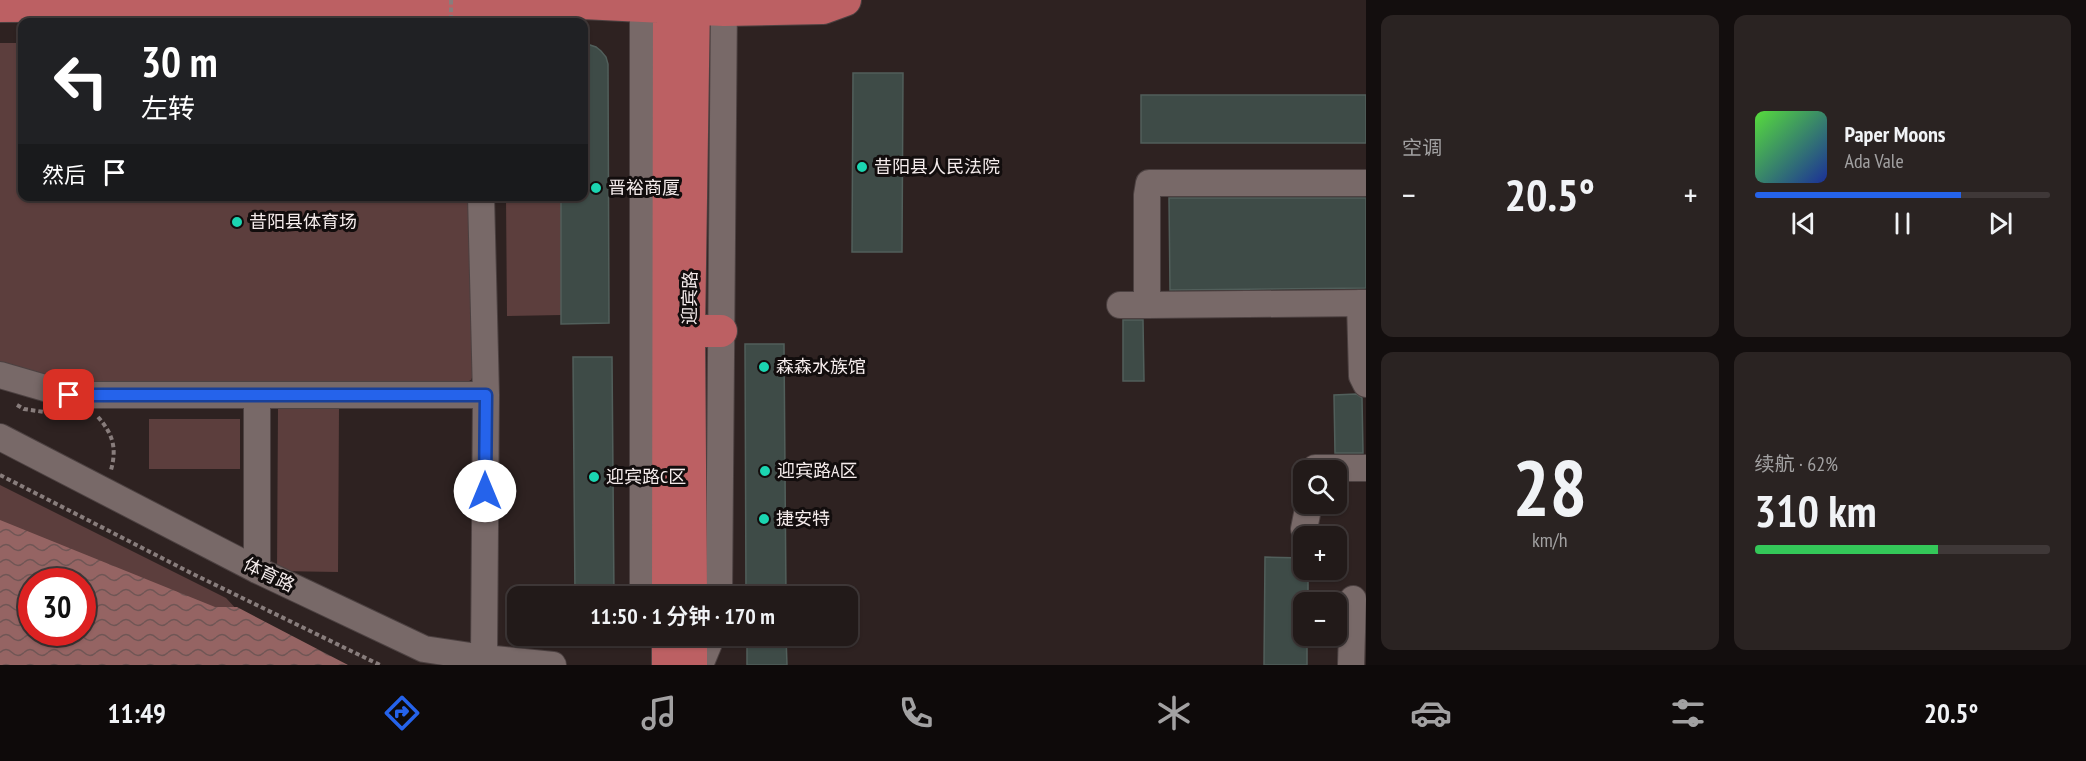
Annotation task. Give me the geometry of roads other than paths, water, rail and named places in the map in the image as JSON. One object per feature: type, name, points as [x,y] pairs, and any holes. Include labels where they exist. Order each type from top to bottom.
[{"type":"main road","points":[[0,6],[511,13],[669,3],[823,8],[845,0]]},
{"type":"main road","name":"迎宾路","points":[[668,586],[666,331],[669,3]]},
{"type":"main road","points":[[666,331],[721,331]]},
{"type":"main road","name":"迎宾路","points":[[666,331],[690,586]]},
{"type":"main road","points":[[666,665],[667,646]]},
{"type":"main road","points":[[691,646],[691,665]]},
{"type":"street","points":[[644,586],[666,331],[669,3]]},
{"type":"street","points":[[719,586],[724,5]]},
{"type":"street","points":[[1147,305],[1147,195],[1149,183],[1366,183]]},
{"type":"street","points":[[481,201],[486,395],[484,658]]},
{"type":"street","points":[[1120,305],[1363,303],[1362,376],[1366,384]]},
{"type":"street","points":[[0,375],[69,395],[486,395]]},
{"type":"street","points":[[257,396],[257,570]]},
{"type":"street","name":"体育路","points":[[0,437],[257,570],[424,648],[484,658],[553,665]]},
{"type":"street","points":[[1347,468],[1366,468]]},
{"type":"street","points":[[1351,665],[1353,598]]},
{"type":"street","points":[[659,646],[666,665]]},
{"type":"street","points":[[700,665],[708,646]]},
{"type":"water","points":[[0,520],[215,607],[237,607],[348,665],[0,665]]},
{"type":"place","name":"昔阳县人民法院","points":[[862,167]]},
{"type":"place","name":"晋裕商厦","points":[[596,188]]},
{"type":"place","name":"昔阳县体育场","points":[[237,222]]},
{"type":"place","name":"森森水族馆","points":[[764,367]]},
{"type":"place","name":"迎宾路A区","points":[[765,471]]},
{"type":"place","name":"迎宾路C区","points":[[594,477]]},
{"type":"place","name":"捷安特","points":[[764,519]]}]
